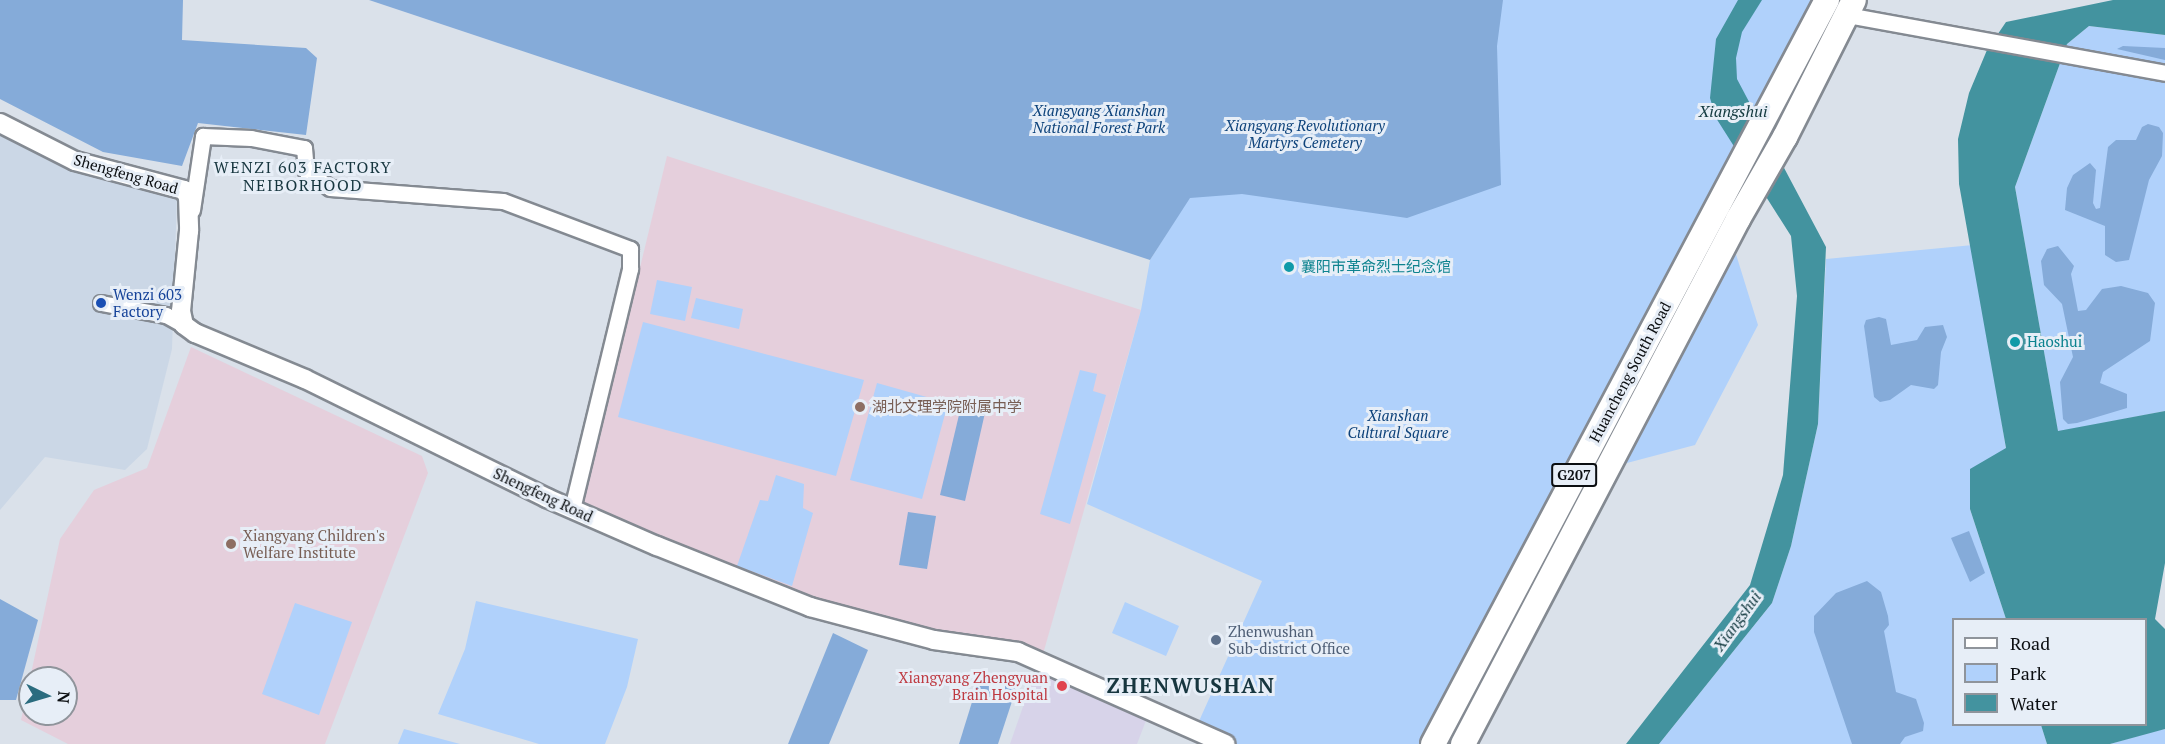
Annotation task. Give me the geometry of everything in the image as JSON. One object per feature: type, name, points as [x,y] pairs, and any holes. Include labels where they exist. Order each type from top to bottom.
[{"type":"highway","name":"Huancheng South Road","points":[[1463,744],[1728,213],[1774,105],[1827,0]]},
{"type":"highway","name":"Huancheng South Road","points":[[1433,744],[1728,213],[1785,137],[1850,8]]},
{"type":"street","points":[[1850,8],[1977,41],[2068,53],[2165,73]]},
{"type":"street","name":"Shengfeng Road","points":[[0,123],[75,161],[184,190],[188,197],[189,231],[181,311],[184,325],[572,509],[810,607],[934,640],[1018,652],[1226,744]]},
{"type":"street","points":[[189,231],[203,136],[251,138],[304,148],[306,171],[330,188],[503,201],[630,249],[630,269],[572,509]]},
{"type":"street","points":[[101,303],[166,315],[184,325]]},
{"type":"shaded area","points":[[0,115],[42,140],[177,196],[172,349],[147,449],[125,470],[45,457],[0,510]]},
{"type":"shaded area","name":"湖北文理学院附属中学","points":[[667,156],[1141,310],[1043,654],[812,601],[583,503]]},
{"type":"shaded area","name":"Xiangyang Children's Welfare Institute","points":[[191,347],[422,456],[428,473],[325,744],[68,744],[33,726],[78,726],[78,666],[33,666],[60,539],[94,490],[147,468]]},
{"type":"shaded area","name":"Xiangyang Zhengyuan Brain Hospital","points":[[1039,661],[1150,710],[1137,744],[1010,744]]},
{"type":"green space","points":[[0,0],[183,0],[182,40],[306,48],[317,58],[306,135],[198,123],[182,166],[103,152],[0,99]]},
{"type":"green space","name":"Xiangyang Xianshan National Forest Park","points":[[369,0],[1503,0],[1497,46],[1501,185],[1407,218],[1242,194],[1190,198],[1150,260]]},
{"type":"green space","name":"Xianshan Cultural Square","points":[[811,0],[1854,0],[1730,235],[1758,325],[1695,445],[1608,468],[1492,689],[1473,679],[1436,744],[1226,744],[1195,730],[1262,581],[1087,504],[1141,310],[1150,260],[1189,198]]},
{"type":"green space","points":[[2089,26],[2165,35],[2165,411],[2058,432],[2015,187],[2067,44]]},
{"type":"green space","points":[[2123,46],[2165,48],[2165,60],[2117,49]]},
{"type":"green space","points":[[2148,124],[2159,127],[2163,133],[2162,156],[2149,180],[2129,260],[2116,262],[2105,255],[2105,226],[2065,210],[2067,188],[2073,175],[2090,163],[2096,170],[2093,203],[2096,209],[2100,208],[2108,147],[2116,140],[2136,140],[2142,127]]},
{"type":"green space","points":[[1973,245],[2006,449],[1970,509],[2006,618],[1952,618],[1952,726],[2041,726],[2047,744],[1659,744],[1772,603],[1791,546],[1818,424],[1826,259]]},
{"type":"green space","points":[[2058,246],[2074,266],[2071,274],[2078,311],[2086,310],[2102,289],[2121,286],[2148,293],[2155,303],[2150,341],[2103,372],[2100,383],[2127,394],[2127,408],[2068,424],[2063,419],[2060,382],[2073,357],[2062,304],[2044,285],[2041,261],[2047,249]]},
{"type":"green space","points":[[657,280],[692,287],[685,321],[650,314]]},
{"type":"green space","points":[[696,298],[743,309],[739,329],[691,318]]},
{"type":"green space","points":[[1879,317],[1886,319],[1891,345],[1917,340],[1925,327],[1943,325],[1947,337],[1941,352],[1938,385],[1934,389],[1911,385],[1890,400],[1880,402],[1874,397],[1864,326],[1866,320]]},
{"type":"green space","points":[[643,322],[864,380],[836,476],[618,417]]},
{"type":"green space","points":[[1080,370],[1097,374],[1093,391],[1106,395],[1070,524],[1040,514]]},
{"type":"green space","points":[[877,383],[948,403],[922,499],[850,480]]},
{"type":"green space","points":[[963,398],[987,404],[965,501],[940,495]]},
{"type":"green space","points":[[776,475],[804,484],[803,508],[813,513],[792,586],[737,566],[760,500],[768,501]]},
{"type":"green space","points":[[908,512],[936,516],[927,569],[899,565]]},
{"type":"green space","points":[[1969,531],[1985,573],[1970,582],[1951,538]]},
{"type":"green space","points":[[1867,581],[1881,592],[1888,616],[1889,625],[1884,631],[1896,692],[1916,699],[1924,723],[1923,731],[1905,737],[1900,744],[1852,744],[1814,632],[1814,616],[1836,593]]},
{"type":"green space","points":[[0,599],[38,620],[25,666],[18,666],[16,700],[0,700]]},
{"type":"green space","points":[[476,601],[638,639],[627,687],[605,744],[539,744],[438,714],[465,649]]},
{"type":"green space","points":[[1125,602],[1179,626],[1166,656],[1112,633]]},
{"type":"green space","points":[[295,603],[352,622],[319,715],[262,694]]},
{"type":"green space","points":[[833,633],[868,650],[829,744],[788,744]]},
{"type":"green space","points":[[981,673],[1018,683],[998,744],[959,744]]},
{"type":"green space","points":[[404,729],[460,744],[398,744]]},
{"type":"green space","points":[[2165,729],[2165,744],[2110,744],[2151,732]]},
{"type":"water","name":"Xiangshui","points":[[1738,0],[1762,0],[1742,32],[1736,58],[1737,79],[1826,247],[1818,424],[1791,546],[1772,603],[1659,744],[1626,744],[1750,585],[1783,475],[1797,296],[1791,236],[1716,118],[1710,98],[1716,39]]},
{"type":"water","name":"Haoshui","points":[[2113,0],[2165,0],[2165,35],[2089,26],[2067,44],[2015,187],[2058,431],[2165,411],[2165,563],[2155,619],[2165,629],[2165,729],[2110,744],[2047,744],[2041,726],[2147,726],[2147,618],[2006,618],[1970,509],[1970,469],[2006,448],[1959,184],[1958,139],[1969,93],[1987,50],[2006,22]]},
{"type":"place","name":"襄阳市革命烈士纪念馆","points":[[1289,267]]},
{"type":"place","name":"Wenzi 603 Factory","points":[[101,303]]},
{"type":"place","name":"Haoshui","points":[[2015,342]]},
{"type":"place","name":"湖北文理学院附属中学","points":[[860,407]]},
{"type":"place","name":"Xiangyang Children's Welfare Institute","points":[[231,544]]},
{"type":"place","name":"Zhenwushan Sub-district Office","points":[[1216,640]]},
{"type":"place","name":"Xiangyang Zhengyuan Brain Hospital","points":[[1062,686]]},
{"type":"district","name":"WENZI 603 FACTORY NEIBORHOOD","points":[[303,176]]},
{"type":"district","name":"ZHENWUSHAN","points":[[1191,685]]},
{"type":"park label","name":"Xiangyang Revolutionary Martyrs Cemetery","points":[[1305,134]]}]
